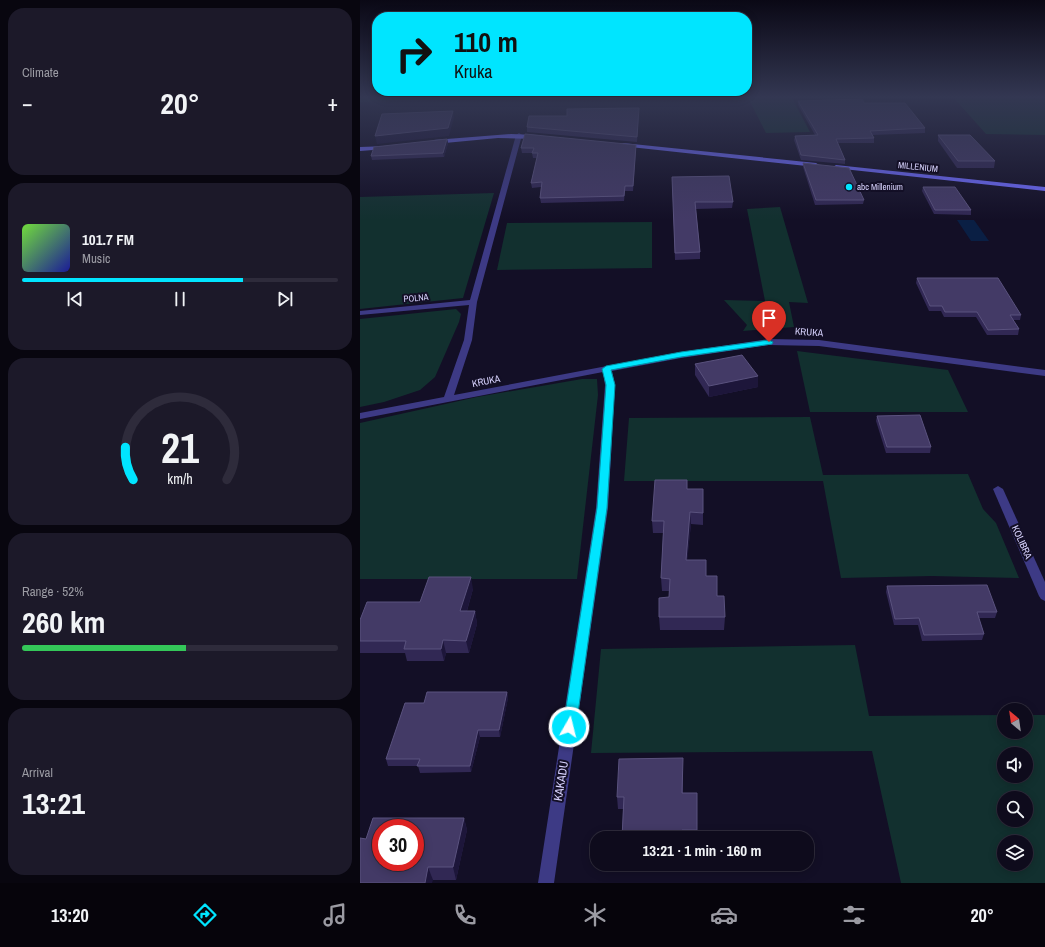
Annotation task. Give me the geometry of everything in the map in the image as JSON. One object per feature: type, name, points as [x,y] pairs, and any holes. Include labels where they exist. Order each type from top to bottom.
[{"type":"street","points":[[430,142],[472,137]]},
{"type":"street","points":[[448,399],[468,344],[472,322],[473,302],[518,137]]},
{"type":"street","name":"MILLENIUM","points":[[617,144],[1045,189]]},
{"type":"street","points":[[360,149],[393,146]]},
{"type":"street","name":"POLNA","points":[[360,313],[473,302]]},
{"type":"street","name":"KRUKA","points":[[360,416],[681,355],[769,342],[820,343],[1045,373]]},
{"type":"street","name":"KAKADU","points":[[546,883],[602,508],[610,385],[606,369]]},
{"type":"street","name":"KOLIBRA","points":[[998,489],[1045,596]]},
{"type":"green space","points":[[494,193],[463,298],[360,309],[360,197]]},
{"type":"green space","points":[[780,207],[808,303],[789,302],[794,327],[743,331],[747,325],[724,300],[765,301],[747,209]]},
{"type":"green space","points":[[652,222],[652,268],[497,270],[507,223]]},
{"type":"green space","points":[[456,309],[461,314],[459,322],[435,377],[420,390],[384,402],[360,407],[360,319]]},
{"type":"green space","points":[[797,351],[948,370],[968,412],[810,412]]},
{"type":"green space","points":[[582,379],[597,379],[598,395],[577,579],[360,579],[360,423],[477,397]]},
{"type":"green space","points":[[810,417],[823,475],[968,474],[983,509],[996,523],[1019,578],[932,576],[841,578],[823,481],[624,481],[629,418]]},
{"type":"green space","points":[[855,645],[869,716],[997,715],[997,739],[1033,739],[1033,715],[1045,715],[1045,883],[901,883],[872,751],[591,753],[601,649]]},
{"type":"water","points":[[957,220],[974,220],[989,241],[971,241]]},
{"type":"building","points":[[524,137],[557,137],[636,145],[633,186],[625,186],[624,196],[540,198],[542,182],[531,183],[538,153],[532,153],[534,148],[521,148]]},
{"type":"building","points":[[795,137],[874,138],[836,139],[845,160],[801,155]]},
{"type":"building","points":[[940,137],[972,137],[995,161],[958,161]]},
{"type":"building","points":[[447,139],[443,153],[371,156],[374,147]]},
{"type":"building","points":[[803,163],[849,168],[864,200],[816,200]]},
{"type":"building","points":[[729,176],[733,202],[695,202],[700,252],[675,253],[672,177]]},
{"type":"building","points":[[923,187],[955,187],[971,210],[935,210]]},
{"type":"building","points":[[917,278],[998,278],[1021,315],[1010,315],[1019,329],[988,330],[977,312],[945,312],[942,306],[930,306]]},
{"type":"building","points":[[742,355],[758,376],[709,386],[695,364]]},
{"type":"building","points":[[920,415],[931,447],[887,447],[877,416]]},
{"type":"building","points":[[655,480],[687,480],[687,489],[703,489],[703,513],[690,512],[686,560],[706,560],[706,576],[717,576],[717,596],[724,596],[725,617],[659,617],[659,598],[669,597],[670,579],[661,578],[664,521],[652,521]]},
{"type":"building","points":[[429,577],[471,577],[460,611],[475,611],[466,641],[443,640],[441,649],[404,649],[406,641],[360,641],[360,620],[367,602],[420,602]]},
{"type":"building","points":[[987,585],[997,612],[977,612],[984,634],[924,635],[919,618],[895,619],[887,586]]},
{"type":"building","points":[[427,692],[507,692],[499,730],[478,730],[470,766],[417,766],[420,759],[386,759],[405,703],[424,703]]},
{"type":"building","points":[[683,758],[682,793],[697,793],[697,830],[622,831],[624,797],[617,797],[619,759]]},
{"type":"building","points":[[373,818],[464,818],[453,867],[428,867],[425,883],[360,883],[360,838],[366,839],[372,821],[372,871],[424,871],[424,819]]},
{"type":"place","name":"abc Millenium","points":[[849,187]]},
{"type":"route","points":[[569,727],[602,508],[610,385],[606,369],[681,355],[769,342]]}]
